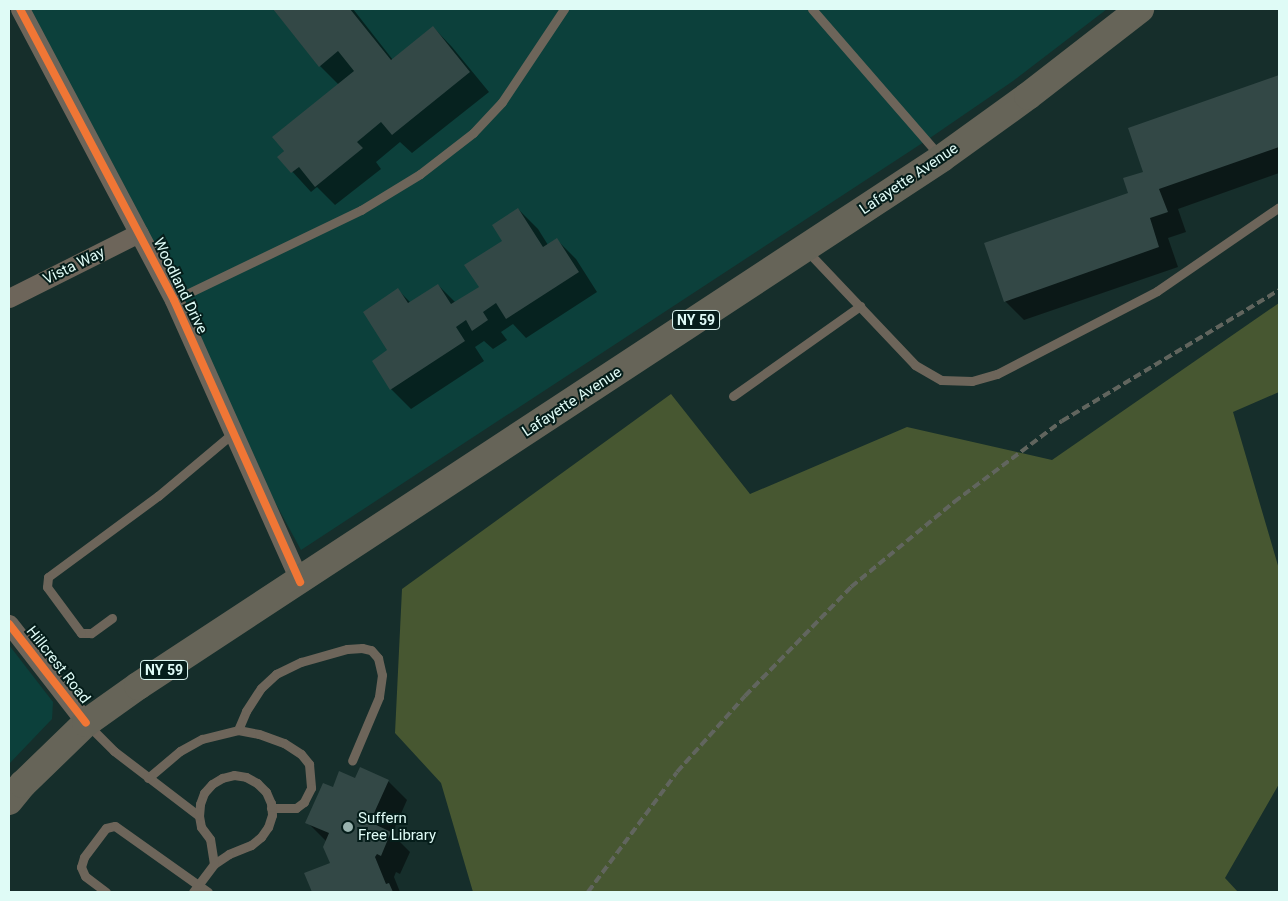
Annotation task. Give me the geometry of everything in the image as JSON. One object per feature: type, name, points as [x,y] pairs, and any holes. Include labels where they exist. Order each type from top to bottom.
[{"type":"main road","name":"Lafayette Avenue","points":[[9,801],[23,784],[86,723],[138,686],[300,582],[942,158],[1028,96],[1140,9]]},
{"type":"street","name":"Woodland Drive","points":[[20,9],[174,300],[300,582]]},
{"type":"street","name":"Vista Way","points":[[9,298],[139,233]]},
{"type":"street","name":"Hillcrest Road","points":[[9,624],[86,723]]},
{"type":"lane","points":[[174,300],[361,210],[420,174],[473,133],[502,102],[564,9]]},
{"type":"lane","points":[[812,9],[942,158]]},
{"type":"lane","points":[[804,248],[915,365],[941,380],[972,381],[997,374],[1157,292],[1279,208]]},
{"type":"lane","points":[[733,396],[860,306]]},
{"type":"lane","points":[[112,618],[91,633],[81,633],[47,587],[48,577],[158,496],[233,433]]},
{"type":"lane","points":[[238,730],[246,711],[261,688],[276,674],[301,662],[347,649],[362,648],[371,650],[378,658],[382,675],[379,697],[352,761]]},
{"type":"lane","points":[[86,723],[114,751],[199,816]]},
{"type":"lane","points":[[148,778],[180,751],[202,739],[238,730],[259,734],[284,743],[301,754],[309,764],[311,788],[304,802],[296,808],[271,808]]},
{"type":"lane","points":[[196,889],[214,864],[229,854],[251,845],[261,837],[268,827],[271,808],[266,792],[257,783],[246,777],[234,775],[222,778],[212,784],[200,804],[199,816],[201,827],[210,839],[214,864]]},
{"type":"lane","points":[[106,892],[84,876],[81,867],[84,857],[106,828],[115,826],[196,889],[208,892]]},
{"type":"shaded area","points":[[30,9],[1107,9],[1013,81],[927,140],[301,550],[113,204]]},
{"type":"shaded area","points":[[9,645],[53,702],[52,719],[9,764]]},
{"type":"green space","points":[[1279,303],[1279,392],[1233,412],[1279,569],[1279,784],[1225,878],[1238,892],[473,892],[441,783],[395,733],[402,589],[671,394],[750,494],[907,427],[1052,460]]},
{"type":"building","points":[[273,9],[350,9],[391,60],[433,26],[470,72],[392,135],[381,122],[357,142],[363,148],[315,187],[299,167],[291,173],[277,157],[284,151],[272,137],[354,71],[338,51],[319,67]]},
{"type":"building","points":[[1279,75],[1279,147],[1159,189],[1168,212],[1150,218],[1159,247],[1004,302],[984,243],[1128,193],[1123,178],[1143,172],[1128,128]]},
{"type":"building","points":[[518,208],[543,247],[557,238],[579,272],[506,319],[496,303],[483,312],[488,320],[472,331],[466,320],[456,327],[465,341],[390,390],[372,361],[387,350],[363,312],[398,288],[408,303],[438,284],[451,304],[479,287],[464,265],[502,241],[492,225]]},
{"type":"building","name":"Suffern Free Library","points":[[360,767],[389,780],[370,822],[391,832],[381,856],[377,854],[375,857],[386,884],[389,883],[393,892],[312,892],[304,873],[330,863],[323,847],[329,833],[305,823],[323,783],[333,787],[339,771],[355,778]]},
{"type":"railway","points":[[588,892],[677,772],[745,696],[851,587],[954,502],[1062,421],[1279,290]]},
{"type":"cycle path","points":[[20,9],[174,300],[300,582]]},
{"type":"cycle path","points":[[9,624],[86,723]]},
{"type":"place","name":"Suffern Free Library","points":[[348,827]]}]
